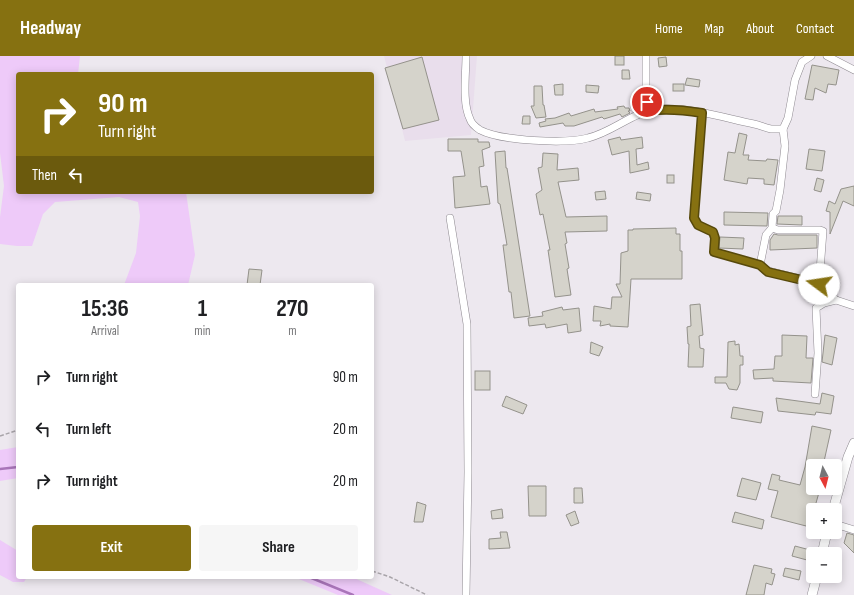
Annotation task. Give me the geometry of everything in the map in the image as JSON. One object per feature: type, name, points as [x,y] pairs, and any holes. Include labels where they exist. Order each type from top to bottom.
[{"type":"street","points":[[466,56],[466,107],[470,120],[480,130],[506,138],[534,141],[576,140],[589,138],[648,111],[662,109],[702,113],[757,124],[770,129],[783,129]]},
{"type":"street","points":[[646,56],[646,94],[648,111]]},
{"type":"street","points":[[760,265],[766,234],[772,228],[773,214],[776,211],[780,190],[785,146],[783,129],[788,118],[795,80],[802,62],[811,56]]},
{"type":"street","points":[[827,56],[854,70]]},
{"type":"street","points":[[702,113],[694,218],[698,225],[713,232],[715,238],[714,252],[760,265],[768,272],[819,284],[836,300],[854,306]]},
{"type":"street","points":[[450,218],[467,324],[468,472],[466,595]]},
{"type":"street","points":[[772,228],[778,230],[823,231],[819,284]]},
{"type":"street","points":[[815,394],[818,353],[816,308],[824,303],[836,300]]},
{"type":"street","points":[[835,503],[853,447]]},
{"type":"street","points":[[842,526],[854,530]]},
{"type":"street","points":[[812,595],[815,583]]},
{"type":"path","points":[[0,436],[16,431]]},
{"type":"path","points":[[374,572],[390,577],[427,595]]},
{"type":"shaded area","points":[[0,56],[80,56],[78,72],[16,72],[16,194],[186,194],[195,255],[188,283],[125,283],[136,253],[140,216],[138,202],[119,197],[55,202],[43,214],[32,246],[0,244],[0,217],[4,186],[0,153]]},
{"type":"shaded area","points":[[384,56],[477,56],[471,135],[405,141]]},
{"type":"shaded area","points":[[16,447],[16,478],[0,481],[0,450]]},
{"type":"shaded area","points":[[0,540],[16,550],[16,579],[26,579],[24,582],[13,582],[0,575]]},
{"type":"shaded area","points":[[299,579],[356,579],[392,595],[338,595]]},
{"type":"building","points":[[615,56],[624,56],[624,65],[615,65]]},
{"type":"building","points":[[422,57],[439,120],[403,129],[385,68]]},
{"type":"building","points":[[666,57],[667,66],[659,67],[658,58]]},
{"type":"building","points":[[812,65],[839,70],[836,85],[828,84],[826,93],[815,88],[813,100],[805,99]]},
{"type":"building","points":[[622,70],[629,70],[630,79],[622,79]]},
{"type":"building","points":[[687,78],[700,80],[699,87],[685,85]]},
{"type":"building","points":[[563,84],[563,95],[555,95],[554,85]]},
{"type":"building","points":[[673,84],[684,84],[684,91],[673,91]]},
{"type":"building","points":[[586,85],[599,86],[598,93],[586,92]]},
{"type":"building","points":[[534,86],[542,86],[543,105],[546,117],[536,118],[531,106],[534,106]]},
{"type":"building","points":[[624,106],[625,108],[629,108],[630,111],[628,111],[630,113],[622,117],[620,114],[604,119],[602,117],[574,126],[565,126],[563,123],[540,127],[539,123],[546,121],[545,119],[555,118],[569,113],[571,116],[594,109],[595,112],[618,109],[617,107]]},
{"type":"building","points":[[523,116],[530,116],[530,124],[522,124]]},
{"type":"building","points":[[739,133],[747,135],[743,155],[749,155],[748,160],[778,160],[774,185],[764,184],[764,179],[748,178],[747,184],[724,180],[728,152],[735,153]]},
{"type":"building","points":[[620,137],[621,140],[642,137],[643,148],[636,149],[637,165],[648,162],[649,169],[630,173],[629,151],[612,155],[608,140]]},
{"type":"building","points":[[448,139],[478,139],[478,142],[489,142],[490,147],[482,150],[484,166],[479,167],[481,187],[487,186],[490,204],[455,208],[453,177],[465,176],[461,151],[448,151]]},
{"type":"building","points":[[809,149],[825,151],[822,171],[806,169]]},
{"type":"building","points":[[505,151],[506,168],[530,316],[514,318],[503,245],[507,245],[500,204],[498,203],[495,152]]},
{"type":"building","points":[[543,153],[558,154],[557,170],[578,168],[579,180],[558,182],[566,217],[607,216],[607,231],[565,232],[567,243],[565,244],[569,268],[567,269],[571,295],[555,297],[548,250],[550,250],[543,214],[540,215],[536,194],[542,190],[538,168],[542,167]]},
{"type":"building","points":[[667,175],[674,175],[674,183],[667,183]]},
{"type":"building","points":[[817,178],[824,180],[821,192],[814,190]]},
{"type":"building","points":[[854,186],[854,206],[843,201],[830,234],[830,212],[826,211],[829,201],[835,204],[841,189]]},
{"type":"building","points":[[605,191],[606,199],[596,200],[595,192]]},
{"type":"building","points":[[637,192],[651,194],[650,201],[636,199]]},
{"type":"building","points":[[724,212],[768,213],[767,226],[724,225]]},
{"type":"building","points":[[778,216],[802,216],[802,225],[777,224]]},
{"type":"building","points":[[676,228],[676,234],[680,234],[680,251],[682,251],[682,279],[631,279],[628,327],[610,326],[610,324],[600,326],[601,321],[593,321],[594,306],[611,309],[612,297],[622,297],[616,284],[620,284],[621,253],[628,251],[628,230]]},
{"type":"building","points":[[774,234],[817,235],[817,248],[770,250],[770,240]]},
{"type":"building","points":[[720,237],[744,238],[743,249],[719,248]]},
{"type":"building","points":[[249,269],[262,270],[260,283],[247,283]]},
{"type":"building","points":[[700,304],[703,335],[699,336],[700,348],[704,349],[703,367],[688,367],[689,344],[687,327],[691,326],[690,305]]},
{"type":"building","points":[[562,307],[563,310],[579,308],[581,331],[568,333],[567,324],[546,328],[545,324],[529,326],[528,318],[543,316],[542,312]]},
{"type":"building","points":[[782,335],[807,336],[806,358],[813,358],[811,383],[773,381],[773,378],[754,379],[753,370],[774,369],[775,356],[782,356]]},
{"type":"building","points":[[825,335],[837,338],[832,365],[822,362]]},
{"type":"building","points":[[735,341],[735,345],[739,344],[740,356],[743,356],[743,365],[740,365],[740,383],[737,390],[729,389],[726,383],[715,383],[715,377],[727,377],[728,342]]},
{"type":"building","points":[[591,342],[603,347],[599,356],[590,353]]},
{"type":"building","points":[[475,371],[490,371],[490,390],[475,390]]},
{"type":"building","points":[[822,393],[834,396],[831,414],[816,412],[815,415],[778,411],[776,398],[820,404]]},
{"type":"building","points":[[506,396],[527,405],[523,414],[502,406]]},
{"type":"building","points":[[733,407],[763,412],[761,423],[731,418]]},
{"type":"building","points":[[812,426],[831,430],[825,459],[806,459]]},
{"type":"building","points":[[806,461],[806,495],[818,495],[816,503],[806,503],[806,526],[771,517],[778,491],[768,489],[772,474],[780,476],[779,480],[800,485]]},
{"type":"building","points":[[742,478],[761,483],[756,500],[737,496]]},
{"type":"building","points":[[528,486],[546,486],[546,516],[529,516]]},
{"type":"building","points":[[574,488],[582,488],[583,503],[574,503]]},
{"type":"building","points":[[417,502],[426,505],[423,522],[414,522]]},
{"type":"building","points":[[502,509],[503,518],[492,519],[491,511]]},
{"type":"building","points":[[575,511],[579,523],[571,526],[566,515]]},
{"type":"building","points":[[735,512],[764,520],[762,529],[732,522]]},
{"type":"building","points":[[500,532],[507,532],[510,548],[489,549],[489,539],[501,538]]},
{"type":"building","points":[[847,533],[854,535],[854,553],[844,543]]},
{"type":"building","points":[[795,546],[806,549],[806,560],[792,556]]},
{"type":"building","points":[[754,565],[772,569],[771,573],[775,574],[772,585],[766,583],[764,595],[746,595]]},
{"type":"building","points":[[785,568],[801,571],[799,580],[783,576]]},
{"type":"waterway","points":[[0,469],[16,467]]},
{"type":"waterway","points":[[314,579],[353,595]]},
{"type":"route","points":[[647,102],[648,111],[662,109],[702,113],[694,218],[698,225],[713,232],[715,238],[714,252],[760,265],[768,272],[819,284]]}]
